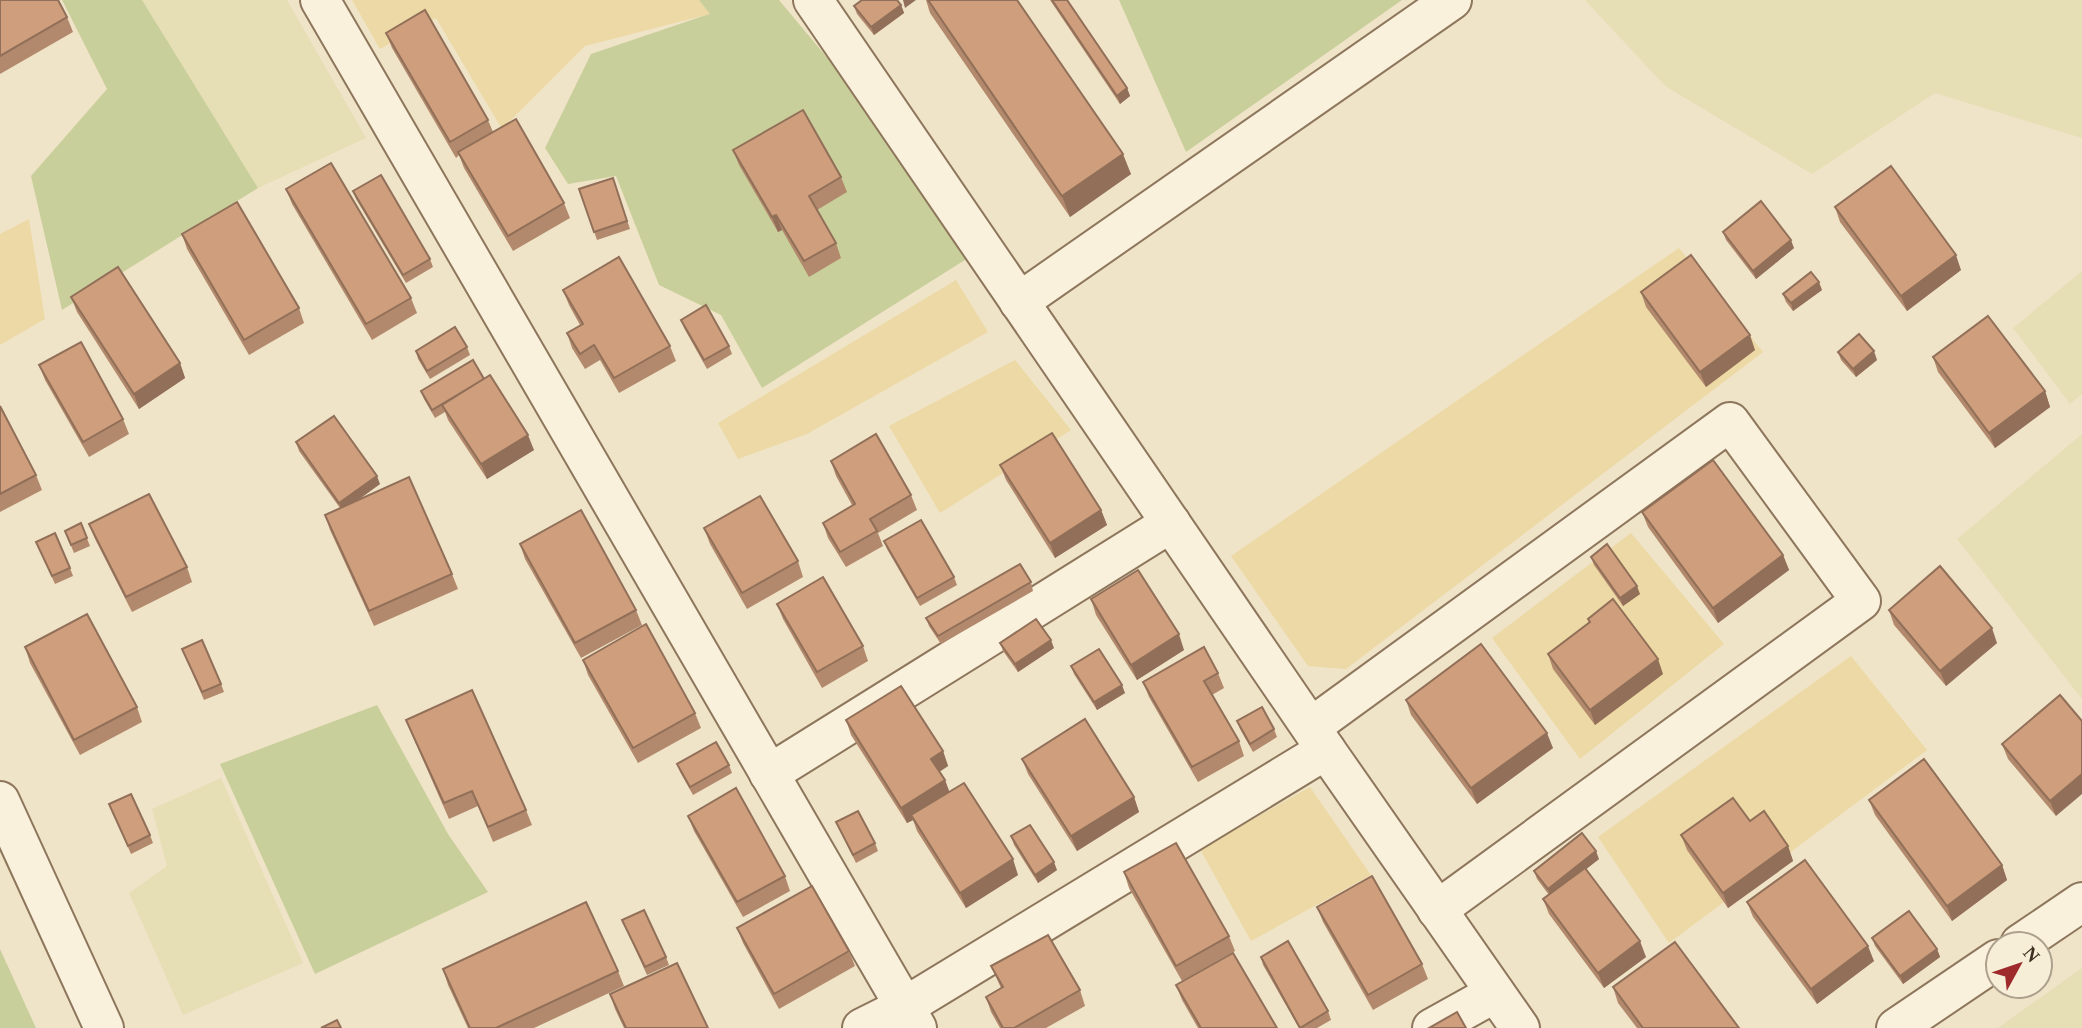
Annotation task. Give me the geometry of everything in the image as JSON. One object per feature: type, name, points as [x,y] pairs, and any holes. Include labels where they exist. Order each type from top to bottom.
[{"type":"street","points":[[320,0],[911,1017]]},
{"type":"street","points":[[813,0],[1318,738],[1520,1028]]},
{"type":"street","points":[[1019,302],[1452,0]]},
{"type":"street","points":[[862,1028],[911,1017],[1318,738],[1730,422],[1861,601],[1437,910]]},
{"type":"street","points":[[769,774],[1171,523]]},
{"type":"street","points":[[0,801],[104,1028]]},
{"type":"street","points":[[2041,930],[2082,902]]},
{"type":"street","points":[[1896,1028],[1984,968]]},
{"type":"street","points":[[1432,1028],[1495,993]]},
{"type":"shaded area","points":[[142,0],[287,0],[366,138],[258,188]]},
{"type":"shaded area","points":[[1585,0],[2082,0],[2082,138],[1935,93],[1812,174],[1665,86]]},
{"type":"shaded area","points":[[2082,271],[2082,394],[2070,404],[2013,328]]},
{"type":"shaded area","points":[[2082,434],[2082,699],[1957,539]]},
{"type":"shaded area","points":[[221,778],[303,963],[183,1015],[129,893],[167,866],[152,809]]},
{"type":"shaded area","points":[[2082,968],[2082,1028],[1998,1028],[2037,1000],[2054,1000],[2054,988]]},
{"type":"green space","points":[[62,0],[142,0],[258,188],[62,310],[31,176],[107,89]]},
{"type":"green space","points":[[699,0],[779,0],[860,97],[968,258],[762,388],[721,315],[659,285],[616,176],[568,184],[545,148],[591,54],[709,14]]},
{"type":"green space","points":[[1119,0],[1402,0],[1186,152]]},
{"type":"green space","points":[[377,705],[448,834],[488,892],[315,974],[220,764]]},
{"type":"green space","points":[[0,949],[36,1028],[0,1028]]},
{"type":"sand","points":[[352,0],[699,0],[710,14],[585,46],[502,129],[436,18],[380,49]]},
{"type":"sand","points":[[29,219],[45,319],[0,345],[0,234]]},
{"type":"sand","points":[[1679,248],[1763,352],[1346,669],[1308,666],[1231,556]]},
{"type":"sand","points":[[956,280],[988,332],[807,434],[738,459],[718,423]]},
{"type":"sand","points":[[1015,360],[1071,430],[940,513],[889,426]]},
{"type":"sand","points":[[1631,533],[1724,644],[1580,759],[1492,638]]},
{"type":"sand","points":[[1851,656],[1927,750],[1669,943],[1598,837]]},
{"type":"sand","points":[[1310,787],[1371,875],[1251,941],[1200,849]]},
{"type":"building","points":[[0,0],[58,0],[67,17],[0,56]]},
{"type":"building","points":[[862,0],[897,0],[901,5],[871,27],[854,6]]},
{"type":"building","points":[[928,0],[1017,0],[1123,154],[1062,196]]},
{"type":"building","points":[[1052,0],[1067,0],[1127,88],[1117,96]]},
{"type":"building","points":[[425,10],[488,120],[450,142],[386,33]]},
{"type":"building","points":[[803,110],[841,177],[809,196],[836,243],[804,261],[776,215],[772,217],[733,150]]},
{"type":"building","points":[[516,119],[564,203],[508,236],[458,152]]},
{"type":"building","points":[[331,163],[411,298],[366,324],[286,189]]},
{"type":"building","points":[[1891,166],[1956,255],[1901,296],[1835,207]]},
{"type":"building","points":[[381,175],[430,259],[403,275],[353,191]]},
{"type":"building","points":[[613,178],[627,221],[594,232],[579,189]]},
{"type":"building","points":[[1761,201],[1791,240],[1753,271],[1723,232]]},
{"type":"building","points":[[237,202],[299,308],[244,340],[182,234]]},
{"type":"building","points":[[1691,255],[1750,335],[1700,372],[1641,292]]},
{"type":"building","points":[[619,257],[670,346],[614,378],[594,345],[580,354],[567,333],[583,324],[563,290]]},
{"type":"building","points":[[118,267],[180,363],[134,394],[71,297]]},
{"type":"building","points":[[1811,272],[1819,282],[1791,303],[1783,294]]},
{"type":"building","points":[[706,305],[729,346],[704,360],[681,320]]},
{"type":"building","points":[[1988,316],[2045,391],[1989,433],[1933,357]]},
{"type":"building","points":[[455,327],[467,347],[427,371],[416,351]]},
{"type":"building","points":[[1859,334],[1874,351],[1853,369],[1838,352]]},
{"type":"building","points":[[81,342],[123,419],[83,442],[39,365]]},
{"type":"building","points":[[473,360],[484,379],[432,410],[421,391]]},
{"type":"building","points":[[490,375],[528,435],[481,464],[442,405]]},
{"type":"building","points":[[0,406],[36,475],[0,494]]},
{"type":"building","points":[[334,416],[377,476],[339,503],[296,442]]},
{"type":"building","points":[[1052,433],[1101,510],[1050,543],[1000,465]]},
{"type":"building","points":[[876,434],[911,495],[870,519],[877,531],[840,552],[823,523],[855,504],[831,461]]},
{"type":"building","points":[[1713,460],[1783,555],[1713,608],[1642,512]]},
{"type":"building","points":[[409,477],[452,574],[369,611],[325,515]]},
{"type":"building","points":[[149,494],[187,567],[126,597],[89,524]]},
{"type":"building","points":[[760,496],[798,561],[742,593],[704,528]]},
{"type":"building","points":[[581,510],[636,610],[575,643],[520,544]]},
{"type":"building","points":[[921,520],[954,577],[917,598],[884,541]]},
{"type":"building","points":[[81,523],[87,538],[71,545],[65,531]]},
{"type":"building","points":[[55,533],[70,568],[52,576],[36,542]]},
{"type":"building","points":[[1607,544],[1637,586],[1620,598],[1591,557]]},
{"type":"building","points":[[1020,564],[1031,582],[938,636],[926,618]]},
{"type":"building","points":[[1940,566],[1992,628],[1940,671],[1889,610]]},
{"type":"building","points":[[1138,570],[1179,634],[1131,665],[1091,599]]},
{"type":"building","points":[[823,577],[863,646],[817,672],[777,604]]},
{"type":"building","points":[[1613,599],[1658,659],[1590,710],[1548,654],[1590,622],[1588,619]]},
{"type":"building","points":[[87,614],[137,707],[74,740],[25,647]]},
{"type":"building","points":[[1036,619],[1051,640],[1015,664],[1000,643]]},
{"type":"building","points":[[646,624],[695,713],[633,748],[583,660]]},
{"type":"building","points":[[202,640],[221,684],[202,692],[182,649]]},
{"type":"building","points":[[1481,644],[1547,733],[1471,788],[1406,700]]},
{"type":"building","points":[[1204,647],[1218,673],[1204,681],[1239,741],[1192,767],[1143,682]]},
{"type":"building","points":[[1099,649],[1122,685],[1094,702],[1071,666]]},
{"type":"building","points":[[901,686],[943,751],[931,759],[945,780],[901,808],[846,720]]},
{"type":"building","points":[[472,690],[526,810],[488,827],[472,791],[444,803],[406,720]]},
{"type":"building","points":[[2060,695],[2082,721],[2082,774],[2050,801],[2002,744]]},
{"type":"building","points":[[1262,707],[1274,729],[1250,744],[1237,721]]},
{"type":"building","points":[[1085,719],[1134,797],[1071,836],[1022,759]]},
{"type":"building","points":[[716,742],[729,765],[690,787],[677,764]]},
{"type":"building","points":[[1924,759],[2002,865],[1947,906],[1869,800]]},
{"type":"building","points":[[964,783],[1013,859],[960,893],[911,815]]},
{"type":"building","points":[[736,788],[785,876],[737,902],[688,816]]},
{"type":"building","points":[[131,794],[150,835],[128,846],[109,804]]},
{"type":"building","points":[[1733,798],[1750,821],[1764,811],[1788,846],[1723,893],[1681,835]]},
{"type":"building","points":[[858,811],[875,843],[853,855],[836,822]]},
{"type":"building","points":[[1030,825],[1054,862],[1035,875],[1011,836]]},
{"type":"building","points":[[1582,833],[1596,851],[1548,889],[1534,871]]},
{"type":"building","points":[[1176,843],[1229,936],[1176,966],[1124,872]]},
{"type":"building","points":[[1805,860],[1868,946],[1811,989],[1747,902]]},
{"type":"building","points":[[1585,868],[1640,941],[1598,973],[1543,899]]},
{"type":"building","points":[[1372,876],[1422,964],[1368,995],[1317,907]]},
{"type":"building","points":[[812,886],[849,951],[774,994],[737,928]]},
{"type":"building","points":[[586,902],[618,971],[496,1028],[470,1028],[443,969]]},
{"type":"building","points":[[644,910],[666,957],[645,967],[622,920]]},
{"type":"building","points":[[1909,911],[1937,949],[1900,976],[1872,938]]},
{"type":"building","points":[[1048,935],[1080,990],[1014,1028],[1003,1028],[986,997],[1003,987],[991,966]]},
{"type":"building","points":[[1288,941],[1328,1011],[1300,1028],[1261,957]]},
{"type":"building","points":[[1675,942],[1739,1028],[1643,1028],[1613,987]]},
{"type":"building","points":[[1233,953],[1277,1028],[1201,1028],[1176,985]]},
{"type":"building","points":[[677,963],[708,1028],[626,1028],[610,994]]},
{"type":"building","points":[[1457,1012],[1466,1028],[1429,1028]]},
{"type":"building","points":[[337,1020],[341,1028],[321,1028]]}]
